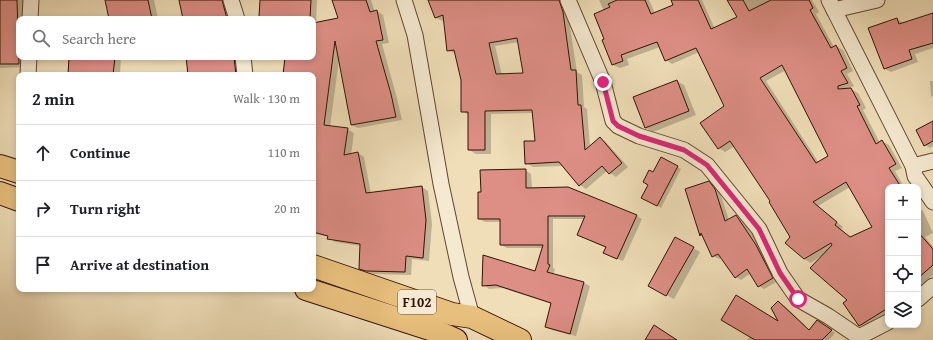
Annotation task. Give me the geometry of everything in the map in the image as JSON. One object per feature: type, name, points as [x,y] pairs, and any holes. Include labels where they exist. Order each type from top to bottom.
[{"type":"main road","points":[[0,166],[16,171]]},
{"type":"main road","points":[[0,193],[16,199]]},
{"type":"main road","name":"F102","points":[[316,267],[452,314],[472,317],[520,340]]},
{"type":"main road","name":"F102","points":[[315,292],[436,331],[456,340]]},
{"type":"street","points":[[30,16],[31,0]]},
{"type":"street","points":[[231,0],[235,16]]},
{"type":"street","points":[[404,0],[415,35],[441,184],[460,277],[472,317]]},
{"type":"street","points":[[568,0],[603,82],[613,121],[618,126],[639,136],[684,150],[707,165],[759,229],[780,273],[798,299],[828,316],[859,337],[885,324]]},
{"type":"street","points":[[877,0],[831,5],[913,166],[915,176],[933,202]]},
{"type":"street","points":[[28,72],[29,60]]},
{"type":"street","points":[[243,60],[245,72]]},
{"type":"street","points":[[913,166],[933,161]]},
{"type":"street","points":[[921,296],[933,286]]},
{"type":"building","points":[[0,0],[17,0],[16,60],[19,60],[19,64],[0,64]]},
{"type":"building","points":[[105,0],[148,0],[151,16],[108,16]]},
{"type":"building","points":[[179,0],[222,0],[226,16],[182,16]]},
{"type":"building","points":[[260,0],[311,0],[310,16],[259,16]]},
{"type":"building","points":[[332,0],[366,0],[370,12],[377,10],[383,40],[376,41],[396,117],[351,125],[335,41],[324,125],[348,128],[344,155],[358,152],[366,193],[422,186],[426,220],[423,258],[406,256],[405,272],[366,271],[359,269],[360,244],[327,239],[328,236],[316,233],[316,72],[283,72],[285,60],[316,60],[316,22],[338,18]]},
{"type":"building","points":[[428,0],[559,0],[563,12],[571,70],[576,70],[578,105],[581,105],[585,150],[600,137],[622,163],[609,174],[602,166],[579,186],[559,162],[525,164],[524,141],[535,141],[532,110],[485,111],[485,150],[468,150],[468,112],[461,112],[461,80],[454,50],[447,51],[443,15],[435,18]],"holes":[[[517,38],[523,73],[496,74],[489,43]]]},
{"type":"building","points":[[617,0],[645,0],[651,14],[673,5],[671,0],[698,0],[711,29],[737,17],[727,0],[743,0],[749,11],[771,0],[809,0],[813,8],[810,10],[831,48],[836,45],[847,68],[841,71],[848,83],[838,86],[838,89],[851,88],[860,105],[857,106],[876,144],[882,140],[896,164],[889,168],[899,184],[885,184],[885,310],[859,326],[843,303],[847,300],[810,268],[832,245],[831,243],[804,259],[785,243],[790,237],[769,202],[770,201],[730,141],[718,149],[700,123],[724,106],[696,48],[665,61],[657,42],[621,55],[623,61],[612,65],[594,14],[610,7],[608,4]],"holes":[[[782,65],[828,156],[816,163],[760,78]],[[846,182],[872,227],[850,237],[835,225],[837,222],[813,202]]]},
{"type":"building","points":[[933,13],[933,43],[909,50],[912,59],[884,69],[868,28],[897,18],[899,24]]},
{"type":"building","points":[[69,60],[115,60],[113,72],[68,72]]},
{"type":"building","points":[[186,60],[234,60],[236,72],[188,72]]},
{"type":"building","points":[[677,80],[689,111],[645,128],[633,97]]},
{"type":"building","points":[[933,121],[933,141],[924,146],[916,130]]},
{"type":"building","points":[[661,157],[678,166],[657,206],[641,198],[648,185],[643,182],[649,170],[653,172]]},
{"type":"building","points":[[526,169],[526,188],[568,187],[637,215],[617,259],[603,253],[606,247],[577,235],[585,216],[548,216],[548,264],[550,265],[547,272],[584,282],[570,334],[545,327],[551,303],[496,285],[482,286],[483,255],[535,271],[543,245],[500,245],[500,219],[478,219],[478,192],[481,192],[480,170]]},
{"type":"building","points":[[709,181],[715,189],[725,221],[736,215],[756,245],[773,278],[758,287],[747,269],[735,278],[718,254],[712,257],[701,233],[700,236],[685,189]]},
{"type":"building","points":[[921,235],[933,249],[933,265],[921,275]]},
{"type":"building","points":[[675,237],[694,247],[666,296],[648,286]]},
{"type":"building","points":[[736,295],[778,321],[771,308],[778,301],[809,330],[817,320],[832,330],[822,340],[755,340],[721,320]]},
{"type":"building","points":[[654,325],[677,340],[645,340]]},
{"type":"route","points":[[603,82],[613,121],[618,126],[639,136],[684,150],[707,165],[759,229],[780,273],[798,299]]}]
